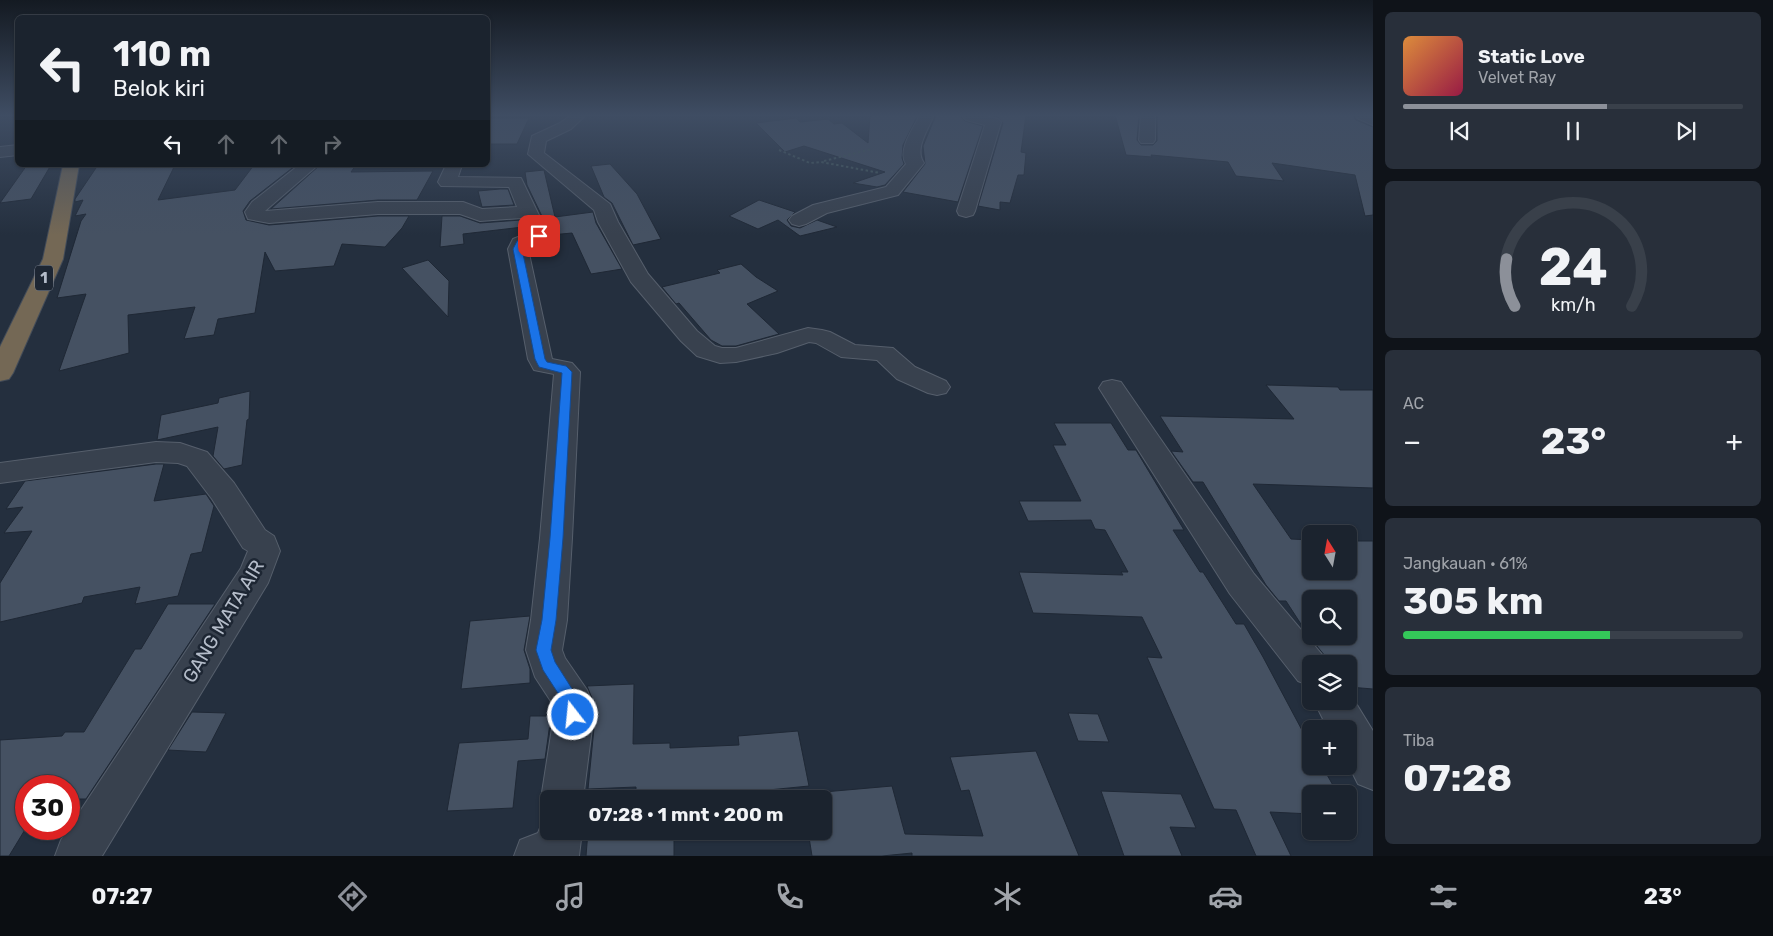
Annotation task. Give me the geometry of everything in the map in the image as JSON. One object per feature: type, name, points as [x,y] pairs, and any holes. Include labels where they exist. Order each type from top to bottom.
[{"type":"highway","name":"1","points":[[0,373],[52,259],[71,167]]},
{"type":"street","points":[[537,155],[603,208],[608,222],[639,277],[689,336],[706,351],[720,356],[736,355],[768,348],[808,335],[822,337],[850,352],[884,353],[906,373],[937,387]]},
{"type":"street","points":[[799,220],[820,209],[892,190],[916,164],[912,160],[912,155]]},
{"type":"street","points":[[966,211],[984,155]]},
{"type":"street","points":[[308,167],[259,206],[254,212],[255,215],[269,217],[378,208],[443,207],[463,208],[480,215],[528,212]]},
{"type":"street","points":[[453,167],[447,182],[515,182],[539,236],[520,243],[518,249],[540,359],[543,365],[563,368],[567,372],[556,538],[549,620],[544,650],[548,665],[573,703],[572,728],[563,790]]},
{"type":"street","points":[[1112,388],[1242,584],[1302,658]]},
{"type":"street","name":"GANG MATA AIR","points":[[0,472],[156,452],[180,453],[197,459],[223,491],[254,539],[263,545],[264,551],[256,572],[77,856]]},
{"type":"street","points":[[1338,710],[1373,769]]},
{"type":"street","points":[[536,856],[558,854],[559,840]]},
{"type":"path","points":[[791,155],[810,163],[849,155]]},
{"type":"path","points":[[821,162],[902,178]]},
{"type":"building","points":[[832,155],[902,155],[904,164],[885,185],[877,187],[853,183],[885,172]]},
{"type":"building","points":[[924,155],[973,155],[958,202],[903,192],[925,164]]},
{"type":"building","points":[[993,155],[1026,155],[1024,175],[1018,175],[1010,203],[1000,202],[1000,210],[978,206]]},
{"type":"building","points":[[1126,155],[1373,155],[1373,215],[1365,216],[1355,175],[1272,163],[1284,181],[1236,176],[1228,162],[1151,155],[1152,157]]},
{"type":"building","points":[[610,164],[637,194],[661,239],[633,245],[612,203],[604,197],[591,166]]},
{"type":"building","points":[[26,167],[50,167],[31,199],[0,203]]},
{"type":"building","points":[[97,167],[174,167],[158,200],[235,190],[252,167],[293,167],[250,201],[243,211],[246,220],[269,225],[378,216],[409,216],[402,228],[385,247],[342,244],[334,266],[275,271],[265,252],[255,313],[218,319],[214,335],[184,339],[195,307],[128,315],[129,353],[59,371],[86,294],[57,298],[81,221],[86,214],[75,216],[83,200],[75,202],[75,199]]},
{"type":"building","points":[[318,167],[355,167],[351,172],[433,171],[417,200],[378,200],[271,209]]},
{"type":"building","points":[[544,170],[555,217],[593,212],[596,223],[622,269],[591,274],[572,233],[551,235],[527,185],[525,172]]},
{"type":"building","points":[[508,189],[514,205],[482,207],[478,191]]},
{"type":"building","points":[[759,200],[795,212],[787,220],[791,226],[800,228],[817,220],[837,227],[800,236],[778,220],[758,229],[729,216]]},
{"type":"building","points":[[442,216],[460,216],[480,223],[521,220],[523,227],[463,234],[464,244],[440,247]]},
{"type":"building","points":[[428,260],[449,281],[448,317],[402,268]]},
{"type":"building","points":[[741,264],[756,277],[778,291],[747,304],[779,334],[736,346],[722,346],[711,340],[679,303],[676,304],[662,287],[720,273],[717,270]]},
{"type":"building","points":[[1266,385],[1338,387],[1340,390],[1373,390],[1373,488],[1253,484],[1291,539],[1302,540],[1302,580],[1358,580],[1358,541],[1373,541],[1373,689],[1357,688],[1357,655],[1324,655],[1316,645],[1357,645],[1357,590],[1302,590],[1302,626],[1286,601],[1279,601],[1266,585],[1203,482],[1193,482],[1171,451],[1183,452],[1160,416],[1294,419]]},
{"type":"building","points":[[250,391],[249,419],[247,420],[242,465],[224,469],[213,456],[218,427],[157,440],[161,415],[218,403],[219,398]]},
{"type":"building","points":[[1054,423],[1111,423],[1128,450],[1136,450],[1184,530],[1173,530],[1200,572],[1203,572],[1236,624],[1244,624],[1263,657],[1302,730],[1302,775],[1327,775],[1333,785],[1302,785],[1302,814],[1270,812],[1291,856],[1256,856],[1236,810],[1214,809],[1147,657],[1162,658],[1142,617],[1033,613],[1019,572],[1123,575],[1121,572],[1128,572],[1105,530],[1095,529],[1091,520],[1028,521],[1019,501],[1081,501],[1053,445],[1066,445]]},
{"type":"building","points":[[164,464],[154,501],[206,494],[214,506],[202,552],[191,554],[178,596],[135,604],[140,587],[84,597],[82,603],[0,622],[0,583],[32,531],[4,533],[23,507],[6,509],[25,481]]},
{"type":"building","points":[[168,604],[215,604],[86,799],[80,799],[80,775],[15,775],[15,840],[19,840],[9,856],[0,856],[0,740],[62,736],[65,732],[84,732],[135,649],[141,649]]},
{"type":"building","points":[[530,616],[524,650],[530,669],[530,683],[461,689],[470,621]]},
{"type":"building","points":[[634,684],[633,744],[670,743],[670,748],[739,745],[738,736],[798,731],[809,786],[768,790],[636,790],[636,787],[588,789],[594,728],[594,703],[587,686]]},
{"type":"building","points":[[192,712],[226,713],[206,752],[168,750]]},
{"type":"building","points":[[1068,713],[1098,714],[1109,742],[1078,741]]},
{"type":"building","points":[[530,716],[551,716],[545,759],[518,761],[513,808],[447,811],[459,743],[528,739]]},
{"type":"building","points":[[1036,751],[1079,856],[912,856],[912,853],[882,856],[812,856],[809,840],[832,840],[832,791],[892,786],[905,834],[983,836],[969,790],[961,791],[950,757]]},
{"type":"building","points":[[1101,791],[1181,794],[1196,828],[1170,827],[1182,856],[1124,856]]},
{"type":"building","points":[[587,840],[674,840],[674,856],[586,856]]},
{"type":"route","points":[[539,236],[520,243],[518,249],[540,359],[541,363],[545,366],[563,368],[567,372],[556,538],[549,620],[544,650],[548,665],[573,703],[573,715]]}]
